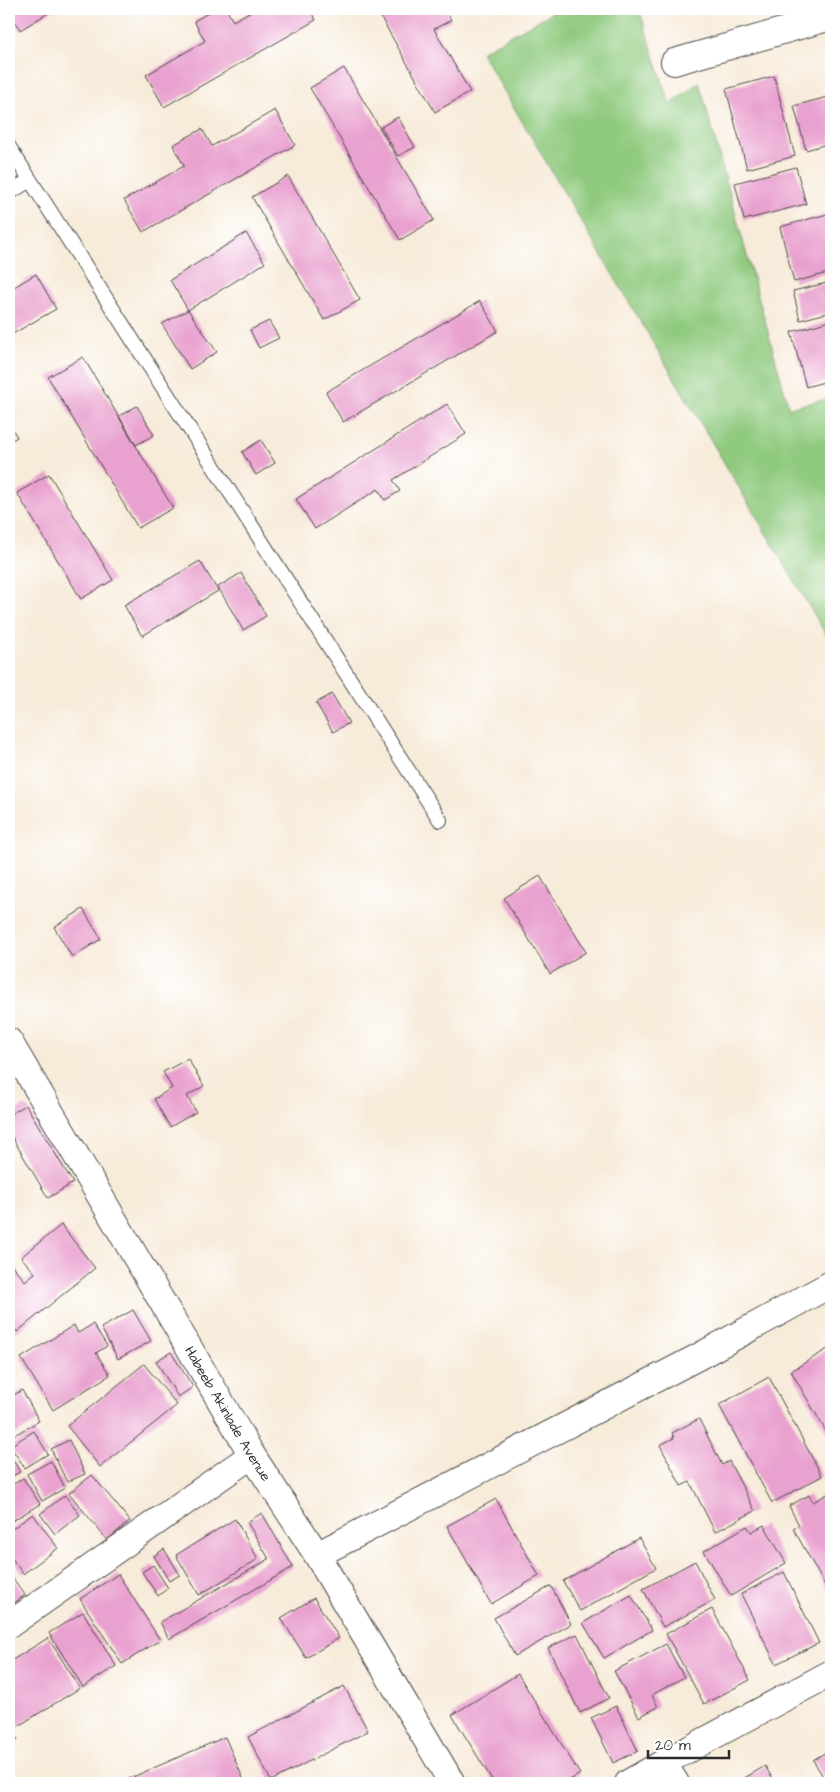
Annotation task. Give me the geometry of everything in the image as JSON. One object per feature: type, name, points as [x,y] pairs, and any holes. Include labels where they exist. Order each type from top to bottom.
[{"type":"street","points":[[674,62],[831,17]]},
{"type":"street","name":"Habeeb Akinlade Avenue","points":[[9,1041],[252,1455],[317,1555],[452,1783]]},
{"type":"street","points":[[317,1555],[687,1363],[831,1284]]},
{"type":"street","points":[[9,1625],[252,1455]]},
{"type":"street","points":[[628,1783],[670,1773],[831,1674]]},
{"type":"lane","points":[[9,147],[440,820]]},
{"type":"lane","points":[[9,193],[30,180]]},
{"type":"green space","points":[[559,9],[639,9],[670,105],[699,82],[789,408],[831,398],[831,643],[481,52]]},
{"type":"building","points":[[9,9],[55,9],[20,30]]},
{"type":"building","points":[[215,9],[226,9],[233,21],[255,9],[309,9],[316,20],[164,107],[146,75],[205,41],[194,21]]},
{"type":"building","points":[[376,9],[445,9],[451,20],[434,29],[470,92],[435,112]]},
{"type":"building","points":[[671,9],[687,9],[672,14]]},
{"type":"building","points":[[344,68],[434,220],[400,240],[310,88]]},
{"type":"building","points":[[774,76],[795,156],[747,169],[726,89]]},
{"type":"building","points":[[831,96],[831,143],[806,150],[794,106]]},
{"type":"building","points":[[275,110],[295,145],[143,232],[124,200],[184,166],[173,145],[202,129],[212,146]]},
{"type":"building","points":[[398,117],[415,147],[398,156],[381,127]]},
{"type":"building","points":[[796,167],[806,204],[744,220],[735,183]]},
{"type":"building","points":[[288,176],[360,300],[324,320],[252,197]]},
{"type":"building","points":[[831,213],[831,272],[794,282],[780,227]]},
{"type":"building","points":[[246,233],[265,263],[188,310],[170,280]]},
{"type":"building","points":[[36,274],[56,309],[9,336],[9,290]]},
{"type":"building","points":[[831,282],[831,312],[800,320],[793,291]]},
{"type":"building","points":[[480,301],[498,331],[343,422],[326,392]]},
{"type":"building","points":[[188,310],[217,352],[190,369],[162,324]]},
{"type":"building","points":[[269,321],[279,338],[259,348],[250,330]]},
{"type":"building","points":[[830,321],[831,380],[806,387],[791,332]]},
{"type":"building","points":[[83,357],[173,508],[138,528],[48,377]]},
{"type":"building","points":[[447,404],[466,434],[393,480],[400,491],[385,500],[378,489],[315,529],[296,499]]},
{"type":"building","points":[[137,406],[154,435],[136,445],[119,416]]},
{"type":"building","points":[[9,423],[17,437],[9,442]]},
{"type":"building","points":[[261,440],[275,463],[256,475],[242,452]]},
{"type":"building","points":[[49,474],[113,580],[81,599],[17,493]]},
{"type":"building","points":[[200,561],[218,591],[142,636],[124,605]]},
{"type":"building","points":[[241,573],[266,616],[243,630],[218,587]]},
{"type":"building","points":[[332,694],[349,723],[333,732],[316,703]]},
{"type":"building","points":[[540,876],[586,952],[550,974],[504,898]]},
{"type":"building","points":[[83,909],[101,939],[72,957],[54,927]]},
{"type":"building","points":[[188,1059],[204,1086],[187,1096],[196,1112],[170,1127],[154,1099],[172,1088],[163,1072]]},
{"type":"building","points":[[26,1105],[73,1183],[48,1198],[9,1132],[9,1115]]},
{"type":"building","points":[[61,1225],[95,1268],[17,1332],[9,1322],[9,1264],[25,1281],[35,1273],[21,1257]]},
{"type":"building","points":[[133,1310],[151,1341],[118,1359],[101,1328]]},
{"type":"building","points":[[93,1324],[107,1346],[96,1353],[110,1375],[53,1410],[21,1358],[74,1325],[78,1333]]},
{"type":"building","points":[[831,1347],[831,1440],[791,1371]]},
{"type":"building","points":[[171,1352],[193,1387],[178,1397],[156,1361]]},
{"type":"building","points":[[144,1364],[177,1405],[100,1467],[67,1426]]},
{"type":"building","points":[[769,1377],[822,1476],[772,1503],[719,1405]]},
{"type":"building","points":[[22,1390],[39,1421],[9,1438],[9,1398]]},
{"type":"building","points":[[699,1419],[722,1465],[729,1461],[755,1511],[715,1532],[690,1482],[681,1486],[660,1445],[674,1438],[672,1433]]},
{"type":"building","points":[[34,1431],[48,1454],[25,1468],[10,1446]]},
{"type":"building","points":[[69,1440],[85,1474],[67,1482],[51,1449]]},
{"type":"building","points":[[9,1453],[20,1472],[9,1478]]},
{"type":"building","points":[[51,1461],[65,1488],[42,1501],[27,1474]]},
{"type":"building","points":[[92,1475],[130,1521],[107,1540],[69,1493]]},
{"type":"building","points":[[23,1478],[40,1504],[9,1523],[9,1487]]},
{"type":"building","points":[[831,1492],[831,1596],[793,1528],[799,1525],[789,1506],[809,1495],[813,1502]]},
{"type":"building","points":[[65,1495],[80,1515],[55,1534],[40,1514]]},
{"type":"building","points":[[496,1499],[539,1576],[491,1604],[447,1526]]},
{"type":"building","points":[[262,1513],[293,1567],[169,1639],[160,1622],[269,1559],[247,1522]]},
{"type":"building","points":[[33,1514],[58,1548],[23,1574],[9,1554],[9,1531]]},
{"type":"building","points":[[235,1519],[258,1559],[199,1595],[176,1555]]},
{"type":"building","points":[[764,1525],[786,1563],[731,1596],[704,1551],[747,1526],[751,1532]]},
{"type":"building","points":[[639,1538],[656,1568],[580,1611],[563,1581]]},
{"type":"building","points":[[164,1549],[180,1575],[169,1581],[154,1556]]},
{"type":"building","points":[[695,1561],[715,1600],[663,1627],[643,1589]]},
{"type":"building","points":[[153,1565],[168,1588],[158,1596],[142,1572]]},
{"type":"building","points":[[784,1572],[819,1643],[776,1664],[741,1594]]},
{"type":"building","points":[[9,1573],[25,1595],[9,1607]]},
{"type":"building","points":[[118,1574],[160,1640],[122,1664],[80,1599]]},
{"type":"building","points":[[551,1586],[571,1624],[515,1656],[494,1618]]},
{"type":"building","points":[[631,1595],[652,1630],[604,1658],[583,1623]]},
{"type":"building","points":[[314,1598],[339,1638],[306,1658],[281,1618]]},
{"type":"building","points":[[712,1609],[750,1680],[704,1704],[666,1634]]},
{"type":"building","points":[[83,1612],[116,1666],[83,1687],[49,1633]]},
{"type":"building","points":[[577,1634],[609,1698],[580,1713],[548,1648]]},
{"type":"building","points":[[48,1638],[80,1688],[15,1728],[9,1717],[9,1662]]},
{"type":"building","points":[[666,1644],[684,1677],[652,1695],[658,1707],[639,1717],[614,1671]]},
{"type":"building","points":[[518,1674],[580,1774],[565,1783],[494,1783],[452,1715]]},
{"type":"building","points":[[344,1686],[368,1731],[271,1781],[248,1737]]},
{"type":"building","points":[[616,1706],[638,1751],[613,1763],[591,1718]]},
{"type":"building","points":[[9,1726],[18,1740],[9,1746]]},
{"type":"building","points":[[225,1737],[245,1783],[119,1783]]},
{"type":"building","points":[[831,1749],[831,1783],[827,1783],[813,1760]]},
{"type":"building","points":[[765,1766],[775,1783],[736,1783]]}]
